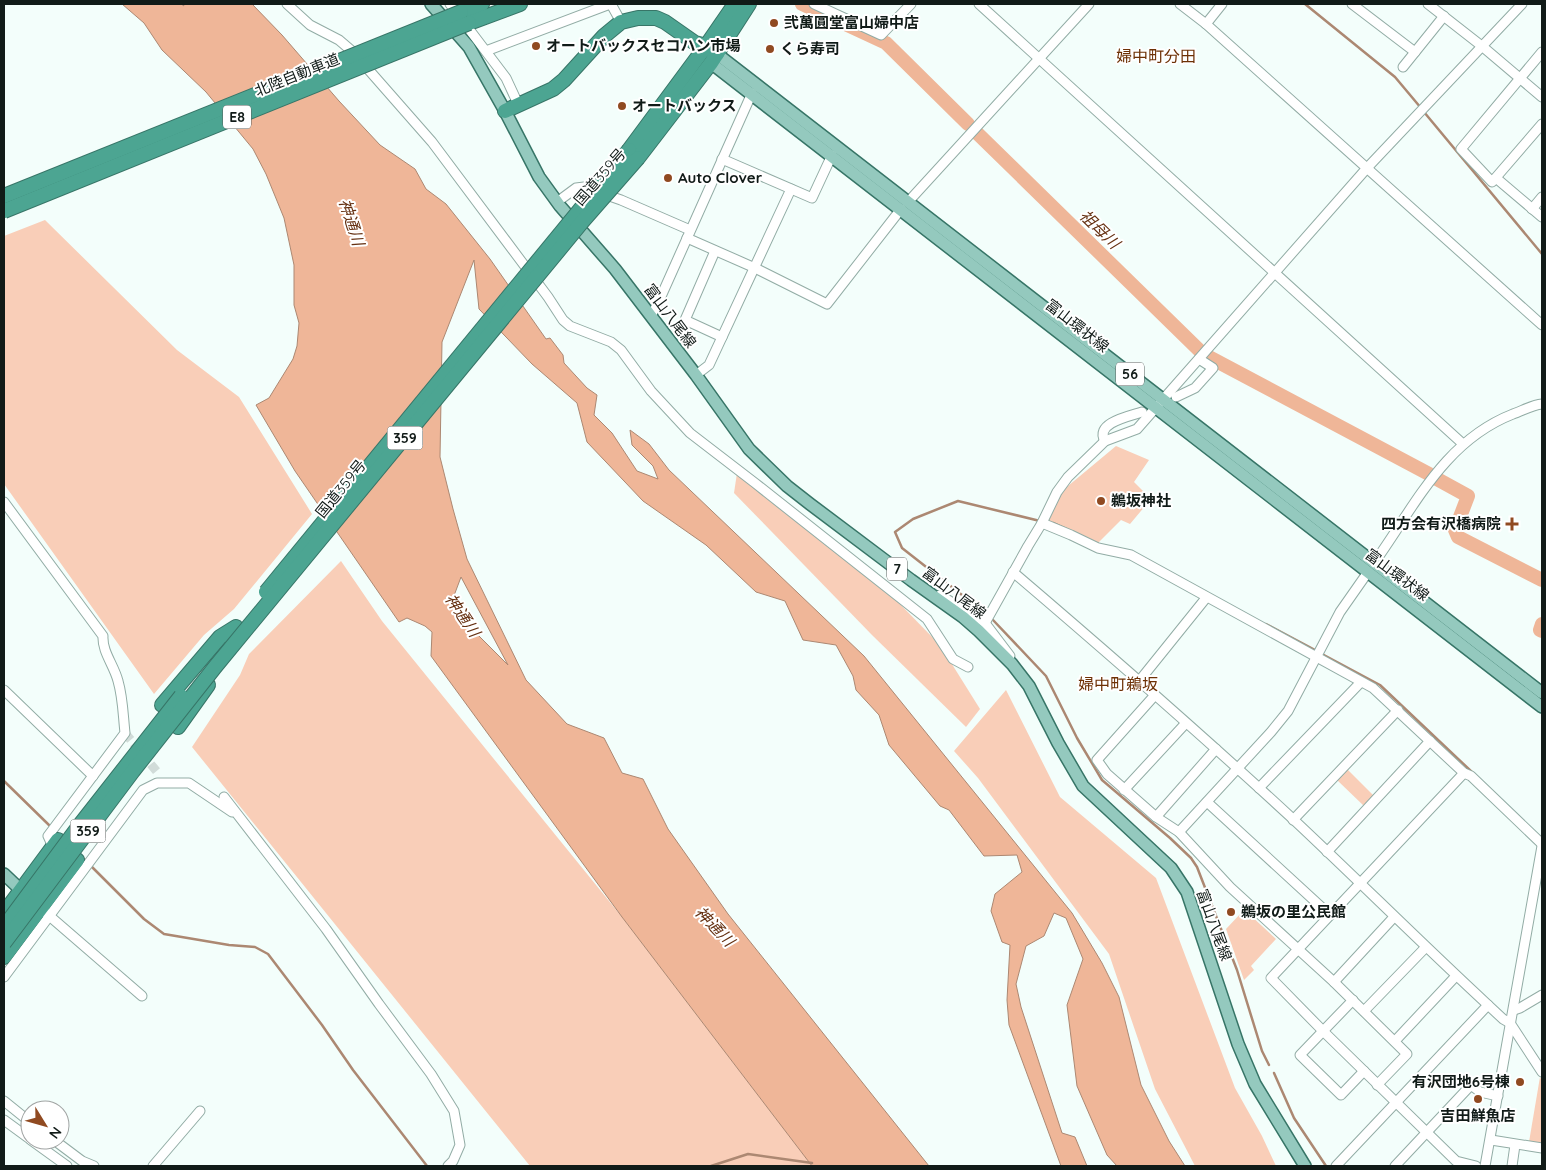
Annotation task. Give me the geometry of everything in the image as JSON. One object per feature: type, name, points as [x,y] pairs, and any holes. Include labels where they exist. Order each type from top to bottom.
[{"type":"highway","name":"北陸自動車道","points":[[4,196],[482,4]]},
{"type":"highway","name":"北陸自動車道","points":[[4,211],[460,13],[520,4]]},
{"type":"highway","name":"359","points":[[706,52],[735,4]]},
{"type":"highway","name":"359","points":[[706,52],[749,4]]},
{"type":"highway","points":[[506,111],[553,89],[564,80],[604,36],[621,22],[638,18],[656,18],[665,22],[706,52]]},
{"type":"highway","name":"国道359号","points":[[4,943],[133,771],[215,667],[576,230],[634,154],[706,52]]},
{"type":"highway","name":"国道359号","points":[[4,927],[129,761],[236,627],[634,154]]},
{"type":"highway","points":[[4,913],[150,719],[220,637],[236,627]]},
{"type":"highway","points":[[4,957],[45,912],[78,860],[178,727],[215,676],[234,645]]},
{"type":"main road","name":"富山八尾線","points":[[431,4],[469,47],[506,111],[539,177],[557,202],[615,269],[696,375],[749,450],[788,486],[911,580],[962,616],[979,631],[1012,664],[1029,686],[1058,743],[1083,786],[1171,868],[1187,892],[1238,1044],[1254,1084],[1304,1166]]},
{"type":"main road","name":"富山環状線","points":[[706,52],[752,93],[832,155],[904,206]]},
{"type":"main road","name":"富山環状線","points":[[706,52],[1371,567],[1542,707]]},
{"type":"main road","name":"富山環状線","points":[[1371,567],[1542,693]]},
{"type":"main road","points":[[4,874],[45,912]]},
{"type":"street","points":[[287,4],[310,25],[339,40],[353,52],[432,142],[548,297],[563,320],[578,330],[611,342],[621,350],[651,391],[690,433],[755,482],[927,619],[953,659],[968,668]]},
{"type":"street","points":[[486,51],[610,4],[621,22]]},
{"type":"street","points":[[814,4],[881,35],[910,4]]},
{"type":"street","points":[[979,4],[1464,444]]},
{"type":"street","points":[[557,202],[576,188],[584,187],[621,200],[688,234],[715,251],[827,304],[904,206],[1038,57],[1089,4]]},
{"type":"street","points":[[1180,4],[1206,24],[1542,325]]},
{"type":"street","points":[[1206,24],[1222,4]]},
{"type":"street","points":[[1352,4],[1415,52]]},
{"type":"street","points":[[1428,4],[1542,97]]},
{"type":"street","points":[[985,623],[1043,522],[1057,492],[1068,477],[1105,441],[1137,428],[1368,168],[1522,4]]},
{"type":"street","points":[[460,13],[506,78],[519,106]]},
{"type":"street","points":[[1403,68],[1444,16]]},
{"type":"street","points":[[1542,52],[1461,149],[1492,182],[1542,124]]},
{"type":"street","points":[[651,316],[752,93]]},
{"type":"street","points":[[722,159],[812,198],[832,155]]},
{"type":"street","points":[[1496,178],[1542,217]]},
{"type":"street","points":[[696,375],[709,365],[791,189]]},
{"type":"street","points":[[1532,209],[1542,197]]},
{"type":"street","points":[[715,251],[685,320],[722,337]]},
{"type":"street","points":[[1176,397],[1195,388],[1213,368],[1199,359]]},
{"type":"street","points":[[1179,832],[1288,711],[1340,612],[1436,472],[1464,444],[1498,420],[1542,404]]},
{"type":"street","points":[[1105,441],[1102,432],[1113,422],[1142,412]]},
{"type":"street","points":[[4,502],[103,636],[102,644],[122,693],[125,733],[48,836],[55,843]]},
{"type":"street","points":[[1043,522],[1098,548],[1131,555],[1206,598],[1362,682],[1384,697],[1542,845],[1485,1166]]},
{"type":"street","points":[[1014,572],[1140,680],[1238,768],[1456,976],[1502,1019],[1510,1023],[1542,1072]]},
{"type":"street","points":[[911,580],[930,588],[985,623],[1012,659],[1029,686]]},
{"type":"street","points":[[1140,680],[1206,598]]},
{"type":"street","points":[[1259,788],[1362,682]]},
{"type":"street","points":[[4,690],[93,776]]},
{"type":"street","points":[[1155,695],[1097,760],[1107,774],[1124,790],[1179,832],[1230,887],[1334,982],[1407,1054],[1377,1084]]},
{"type":"street","points":[[1293,820],[1398,710]]},
{"type":"street","points":[[1124,790],[1186,723]]},
{"type":"street","points":[[1327,852],[1430,741]]},
{"type":"street","points":[[1156,816],[1216,749]]},
{"type":"street","points":[[157,783],[158,773]]},
{"type":"street","points":[[1464,773],[1271,978],[1396,1103],[1428,1132],[1454,1164],[1476,1166]]},
{"type":"street","points":[[4,977],[45,912],[143,790],[157,783],[189,783],[240,818]]},
{"type":"street","points":[[224,797],[326,930],[431,1074],[454,1112],[460,1145],[453,1161],[448,1166]]},
{"type":"street","points":[[1207,802],[1330,915]]},
{"type":"street","points":[[45,912],[142,996]]},
{"type":"street","points":[[1334,982],[1394,917]]},
{"type":"street","points":[[1364,1011],[1426,947]]},
{"type":"street","points":[[1394,1041],[1456,976]]},
{"type":"street","points":[[1514,1010],[1542,995]]},
{"type":"street","points":[[1353,1000],[1300,1055],[1341,1094],[1364,1071]]},
{"type":"street","points":[[1336,1166],[1488,1005]]},
{"type":"street","points":[[1395,1166],[1471,1085],[1480,1092],[1498,1096]]},
{"type":"street","points":[[4,1102],[20,1114]]},
{"type":"street","points":[[153,1166],[200,1111]]},
{"type":"street","points":[[4,1120],[20,1132]]},
{"type":"street","points":[[1491,1140],[1542,1148]]},
{"type":"street","points":[[1512,1166],[1515,1144]]},
{"type":"street","points":[[44,1150],[67,1166]]},
{"type":"street","points":[[67,1150],[82,1161],[94,1166]]},
{"type":"shaded area","points":[[45,220],[177,350],[239,397],[312,514],[234,609],[204,635],[154,694],[4,484],[4,236]]},
{"type":"shaded area","points":[[1116,446],[1149,460],[1134,482],[1151,499],[1130,524],[1121,520],[1098,543],[1046,523],[1062,491]]},
{"type":"shaded area","points":[[737,473],[894,598],[940,645],[980,709],[966,727],[872,635],[734,493]]},
{"type":"shaded area","points":[[341,561],[382,621],[622,917],[812,1166],[530,1166],[192,747],[240,675],[249,654]]},
{"type":"shaded area","points":[[1006,690],[1060,797],[1156,878],[1235,1088],[1262,1136],[1276,1166],[1195,1166],[1155,1089],[1109,954],[978,778],[954,751]]},
{"type":"shaded area","points":[[1347,769],[1374,796],[1364,806],[1337,780]]},
{"type":"shaded area","points":[[1242,912],[1246,916],[1248,913],[1276,939],[1251,966],[1254,970],[1244,980],[1226,929]]},
{"type":"shaded area","points":[[1540,1077],[1542,1081],[1542,1143],[1529,1142]]},
{"type":"water","name":"神通川","points":[[122,4],[181,4],[184,6],[183,4],[252,4],[380,145],[415,169],[426,189],[446,204],[490,259],[546,339],[550,338],[563,355],[564,363],[587,388],[597,395],[594,415],[612,433],[637,471],[658,479],[653,466],[632,445],[630,430],[649,444],[669,470],[864,656],[1072,913],[1102,963],[1119,997],[1141,1085],[1169,1141],[1185,1166],[1117,1166],[1107,1155],[1077,1086],[1067,1005],[1083,959],[1066,918],[1054,913],[1044,936],[1026,946],[1016,984],[1021,1007],[1062,1133],[1075,1137],[1087,1166],[1061,1166],[1009,1025],[1007,1000],[1010,945],[1002,942],[991,911],[995,894],[1022,872],[1017,855],[984,856],[949,810],[940,806],[889,745],[879,715],[856,690],[853,676],[836,645],[803,640],[785,601],[756,592],[706,545],[643,501],[587,442],[577,403],[532,364],[479,309],[474,260],[442,342],[440,457],[467,559],[526,680],[567,724],[604,738],[622,773],[643,779],[668,829],[728,914],[929,1166],[812,1166],[622,917],[431,656],[432,632],[425,626],[407,618],[399,622],[295,471],[256,405],[269,398],[293,359],[297,346],[299,323],[294,305],[294,265],[284,218],[266,174],[253,149],[206,92],[162,50],[144,23]],"holes":[[[461,577],[508,665],[474,631],[452,601]]]},
{"type":"waterway","name":"祖母川","points":[[802,4],[886,43],[968,124]]},
{"type":"waterway","points":[[1305,4],[1395,77],[1421,108]]},
{"type":"waterway","points":[[1424,112],[1542,254]]},
{"type":"waterway","name":"祖母川","points":[[976,132],[1200,351]]},
{"type":"waterway","name":"祖母川","points":[[1207,356],[1429,474]]},
{"type":"waterway","name":"祖母川","points":[[1437,479],[1468,496],[1455,530],[1458,537],[1542,580]]},
{"type":"waterway","points":[[985,613],[902,548],[895,532],[913,519],[958,501],[1040,521]]},
{"type":"waterway","points":[[1053,523],[1066,529]]},
{"type":"waterway","points":[[993,620],[1046,676],[1077,738],[1102,780],[1170,838],[1191,858],[1197,867],[1237,970],[1262,1051],[1269,1065]]},
{"type":"waterway","points":[[1266,624],[1317,651]]},
{"type":"waterway","name":"祖母川","points":[[1542,624],[1540,630],[1542,631]]},
{"type":"waterway","points":[[1322,654],[1380,685],[1473,773]]},
{"type":"waterway","points":[[4,781],[51,827]]},
{"type":"waterway","points":[[82,857],[144,919],[164,934],[229,945],[255,947],[268,954],[322,1025],[353,1070],[427,1166]]},
{"type":"waterway","points":[[1274,1073],[1294,1118],[1326,1166]]},
{"type":"waterway","points":[[711,1166],[748,1154],[812,1163]]},
{"type":"tunnel","points":[[125,733],[158,773]]},
{"type":"place","name":"弐萬圓堂富山婦中店","points":[[774,23]]},
{"type":"place","name":"オートバックスセコハン市場","points":[[536,46]]},
{"type":"place","name":"くら寿司","points":[[770,49]]},
{"type":"place","name":"オートバックス","points":[[622,106]]},
{"type":"place","name":"Auto Clover","points":[[668,178]]},
{"type":"place","name":"鵜坂神社","points":[[1101,501]]},
{"type":"place","name":"四方会有沢橋病院","points":[[1512,524]]},
{"type":"place","name":"鵜坂の里公民館","points":[[1231,912]]},
{"type":"place","name":"有沢団地6号棟","points":[[1520,1082]]},
{"type":"place","name":"吉田鮮魚店","points":[[1478,1099]]},
{"type":"district","name":"婦中町分田","points":[[1156,56]]},
{"type":"district","name":"婦中町鵜坂","points":[[1118,684]]}]
